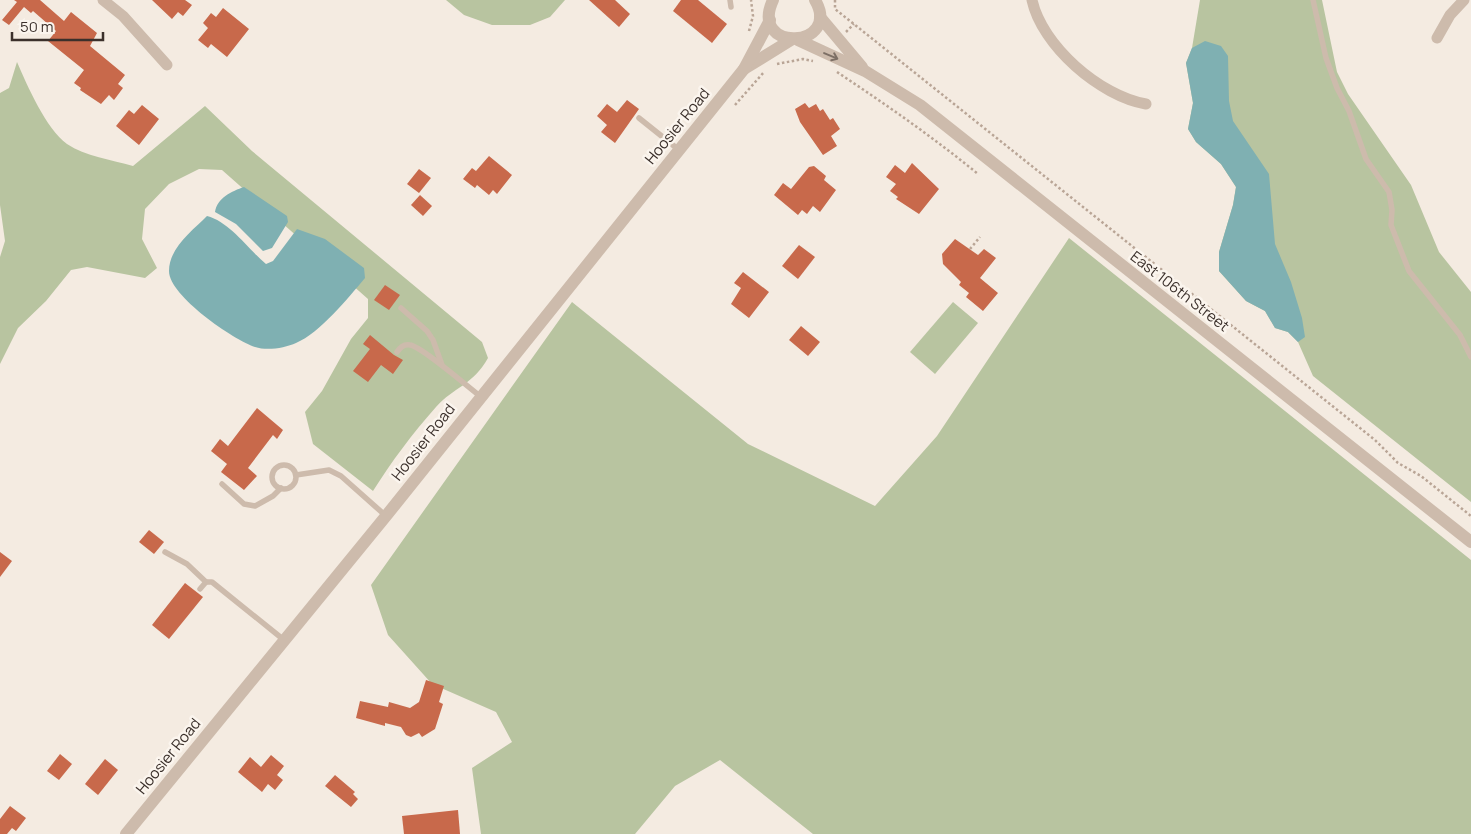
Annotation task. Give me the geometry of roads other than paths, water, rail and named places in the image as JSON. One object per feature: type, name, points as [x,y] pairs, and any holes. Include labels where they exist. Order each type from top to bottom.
[{"type":"street","points":[[103,0],[123,16],[167,65]]},
{"type":"street","points":[[1032,0],[1040,23],[1048,38],[1060,51],[1106,89],[1120,96],[1146,104]]},
{"type":"street","points":[[1437,38],[1450,15],[1464,0]]},
{"type":"street","points":[[817,1],[820,17]]},
{"type":"street","name":"Hoosier Road","points":[[126,834],[386,516],[480,396],[744,69],[770,7]]},
{"type":"street","name":"East 106th Street","points":[[770,7],[775,31],[782,37],[795,40],[865,71],[920,105],[1471,542]]},
{"type":"street","name":"Hoosier Road","points":[[744,69],[795,40],[810,34],[820,17]]},
{"type":"street","name":"East 106th Street","points":[[820,17],[836,39],[865,71]]},
{"type":"lane","points":[[730,0],[731,7]]},
{"type":"lane","points":[[1313,0],[1326,58],[1337,88],[1349,111],[1366,159],[1389,192],[1392,210],[1391,225],[1409,271],[1460,335],[1471,357]]},
{"type":"lane","points":[[639,118],[679,150]]},
{"type":"lane","points":[[401,308],[417,321],[433,340],[442,367]]},
{"type":"lane","points":[[397,352],[402,346],[410,344],[423,351],[480,396]]},
{"type":"lane","points":[[280,488],[273,480],[276,469],[281,466],[289,466],[296,475]]},
{"type":"lane","points":[[296,475],[329,470],[341,476],[386,516]]},
{"type":"lane","points":[[222,484],[244,504],[255,506],[273,496],[280,488],[293,484],[296,475]]},
{"type":"lane","points":[[165,552],[187,564],[206,582],[212,582],[284,640]]},
{"type":"lane","points":[[200,589],[206,582]]},
{"type":"water","points":[[1205,41],[1221,46],[1228,56],[1229,101],[1233,121],[1269,174],[1275,244],[1291,282],[1302,318],[1305,337],[1298,342],[1288,332],[1275,328],[1265,311],[1246,301],[1219,271],[1219,252],[1233,205],[1236,187],[1221,164],[1196,142],[1188,129],[1193,103],[1186,63],[1192,48]]},
{"type":"water","points":[[244,187],[287,216],[288,222],[272,248],[263,251],[236,224],[215,212],[222,199]]},
{"type":"water","points":[[207,216],[231,230],[266,264],[273,261],[297,229],[325,239],[364,268],[365,278],[324,323],[305,338],[281,348],[265,349],[255,347],[233,336],[204,316],[179,292],[172,281],[169,271],[170,263],[177,247]]}]
